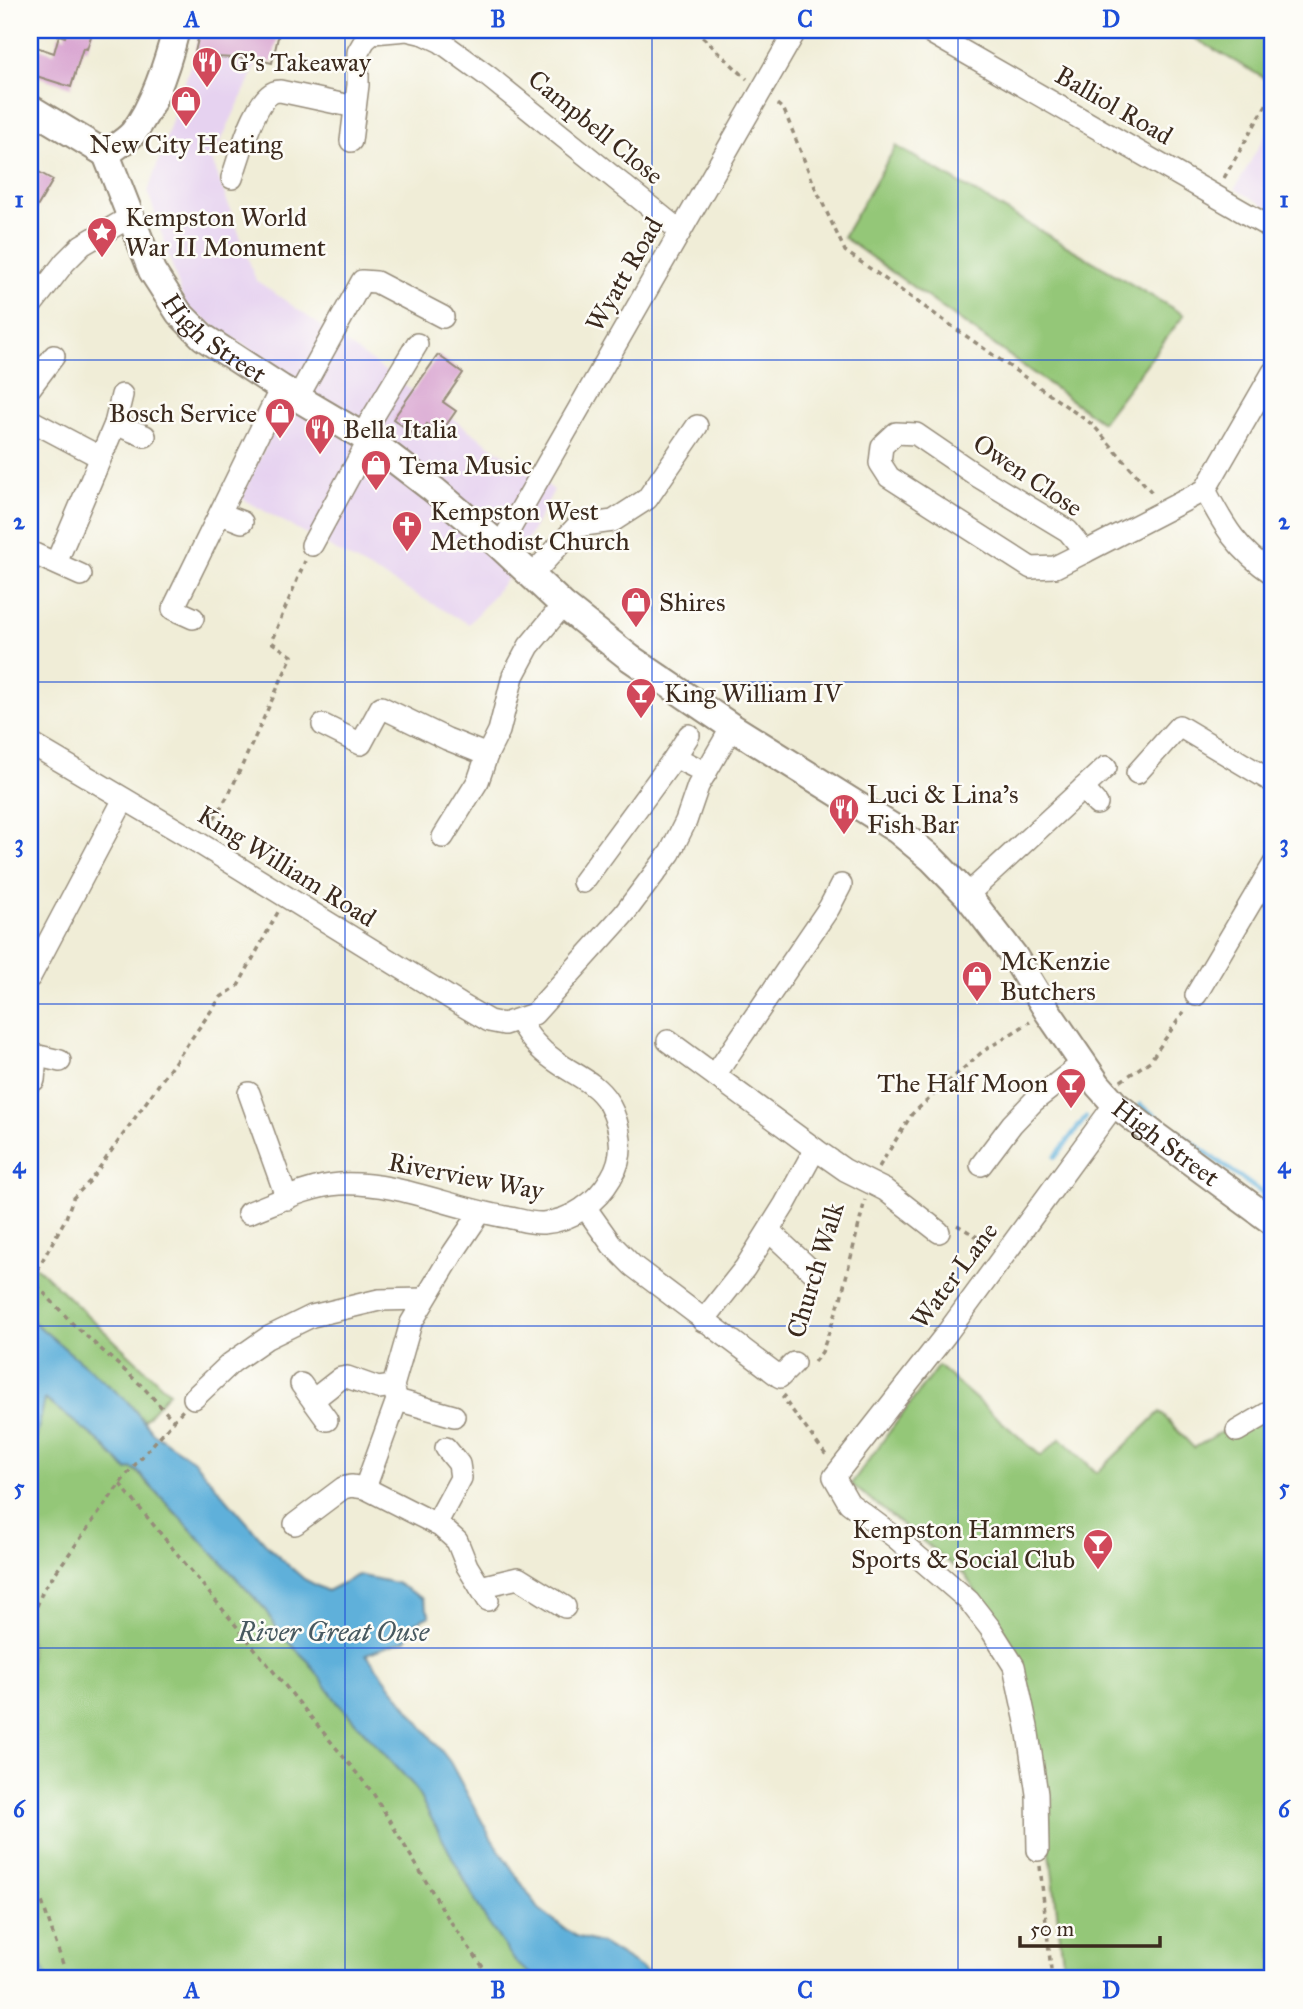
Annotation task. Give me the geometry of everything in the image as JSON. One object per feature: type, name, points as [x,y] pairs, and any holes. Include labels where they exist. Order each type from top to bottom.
[{"type":"main road","points":[[30,108],[106,154],[132,134],[148,107],[171,51],[176,30]]},
{"type":"main road","name":"High Street","points":[[106,154],[152,271],[179,313],[203,337],[365,438],[434,490],[500,546],[563,605],[630,658],[732,727],[897,830],[932,859],[967,895],[1014,956],[1048,1012],[1107,1094],[1156,1136],[1273,1222]]},
{"type":"street","name":"Campbell Close","points":[[364,35],[407,30],[440,37],[681,232]]},
{"type":"street","name":"Wyatt Road","points":[[500,546],[796,30]]},
{"type":"street","name":"Balliol Road","points":[[926,30],[1273,229]]},
{"type":"street","points":[[351,142],[358,85],[358,52],[364,35]]},
{"type":"street","points":[[232,178],[253,119],[272,92],[280,91],[355,107]]},
{"type":"street","points":[[30,307],[65,262],[82,245],[130,217]]},
{"type":"street","points":[[193,618],[173,609],[221,513],[289,393],[337,325],[362,281],[376,282],[443,317]]},
{"type":"street","points":[[312,545],[365,438],[417,344]]},
{"type":"street","points":[[30,388],[54,356]]},
{"type":"street","points":[[1273,372],[1205,490],[1231,538],[1252,559],[1273,573]]},
{"type":"street","points":[[56,563],[115,424],[122,395]]},
{"type":"street","points":[[30,420],[100,457]]},
{"type":"street","points":[[115,424],[145,436]]},
{"type":"street","points":[[531,576],[577,526],[621,523],[647,499],[696,426]]},
{"type":"street","name":"Owen Close","points":[[1085,552],[1068,531],[979,477],[916,434],[896,433],[882,446],[880,463],[889,477],[1031,568],[1055,567],[1085,552],[1205,490]]},
{"type":"street","points":[[221,513],[242,523]]},
{"type":"street","points":[[30,552],[81,575]]},
{"type":"street","points":[[443,836],[478,781],[499,731],[513,676],[529,646],[563,605]]},
{"type":"street","points":[[323,725],[360,744],[381,707],[487,755]]},
{"type":"street","points":[[1137,773],[1179,726],[1273,782]]},
{"type":"street","points":[[519,1021],[534,1014],[624,914],[670,853],[686,821],[698,786],[732,727]]},
{"type":"street","points":[[583,882],[689,735]]},
{"type":"street","name":"King William Road","points":[[30,743],[489,1021],[504,1024],[519,1021]]},
{"type":"street","points":[[675,757],[706,773]]},
{"type":"street","points":[[967,895],[1090,796],[1106,767]]},
{"type":"street","points":[[30,976],[124,799]]},
{"type":"street","points":[[1196,995],[1273,865]]},
{"type":"street","points":[[715,1075],[829,908],[841,885]]},
{"type":"street","name":"Riverview Way","points":[[248,1213],[309,1191],[339,1184],[377,1186],[480,1213],[541,1223],[564,1219],[585,1208],[605,1188],[618,1167],[621,1144],[617,1122],[607,1100],[585,1079],[555,1062],[533,1044],[519,1021]]},
{"type":"street","points":[[668,1041],[815,1149],[845,1170],[885,1190],[939,1232]]},
{"type":"street","points":[[34,1080],[33,1055],[60,1061]]},
{"type":"street","points":[[981,1165],[1012,1124],[1034,1101],[1083,1063]]},
{"type":"street","points":[[249,1093],[287,1199]]},
{"type":"street","name":"Water Lane","points":[[834,1477],[947,1333],[1107,1094]]},
{"type":"street","points":[[703,1321],[745,1268],[815,1149]]},
{"type":"street","points":[[585,1208],[612,1245],[633,1266],[703,1321],[780,1377],[800,1366]]},
{"type":"street","points":[[365,1488],[395,1393],[411,1324],[424,1299],[480,1213]]},
{"type":"street","points":[[769,1231],[813,1272]]},
{"type":"street","points":[[194,1398],[231,1363],[267,1338],[312,1316],[379,1300],[424,1299]]},
{"type":"street","points":[[327,1420],[307,1392],[347,1377],[454,1416]]},
{"type":"street","points":[[1237,1431],[1273,1410]]},
{"type":"street","points":[[436,1524],[461,1478],[459,1464],[446,1448]]},
{"type":"street","points":[[834,1477],[849,1503],[896,1538],[969,1601],[1014,1665],[1037,1794],[1038,1850]]},
{"type":"street","points":[[295,1524],[343,1488],[365,1488],[451,1534],[484,1593],[518,1578],[565,1607]]},
{"type":"path","points":[[695,30],[760,92],[785,110],[815,187],[845,251],[1093,425],[1166,510]]},
{"type":"path","points":[[1214,195],[1273,93]]},
{"type":"path","points":[[199,843],[230,792],[292,656],[271,642],[312,545]]},
{"type":"path","points":[[30,1625],[43,1590],[127,1474],[173,1420],[143,1387],[73,1324],[31,1279],[66,1218],[73,1198],[90,1181],[221,997],[238,986],[285,898]]},
{"type":"path","points":[[1107,1094],[1150,1061],[1196,995]]},
{"type":"path","name":"Church Walk","points":[[800,1366],[822,1352],[841,1298],[863,1206],[880,1167],[912,1114],[982,1052],[1048,1012]]},
{"type":"path","points":[[791,1389],[783,1398],[824,1449],[834,1477]]},
{"type":"path","points":[[120,1484],[373,1793],[448,1918],[494,1979]]},
{"type":"path","points":[[1038,1850],[1052,1979]]},
{"type":"path","points":[[30,1875],[39,1893],[68,1979]]},
{"type":"shaded area","points":[[202,30],[273,30],[212,160],[256,280],[554,490],[506,580],[469,624],[241,498],[295,379],[185,306],[148,192]]},
{"type":"shaded area","points":[[1273,121],[1273,210],[1235,189]]},
{"type":"green space","points":[[1180,30],[1273,30],[1273,83]]},
{"type":"green space","points":[[896,146],[1184,315],[1102,422],[843,237]]},
{"type":"green space","points":[[30,1261],[169,1392],[144,1421],[127,1401],[30,1319]]},
{"type":"green space","points":[[938,1366],[1041,1456],[1061,1438],[1097,1473],[1160,1412],[1194,1448],[1273,1401],[1273,1979],[1065,1979],[1039,1760],[1019,1661],[965,1575],[851,1484]]},
{"type":"green space","points":[[45,1399],[98,1440],[127,1470],[132,1468],[136,1471],[267,1611],[280,1634],[309,1662],[338,1703],[414,1786],[486,1920],[517,1963],[538,1979],[48,1979],[30,1937],[30,1465]]},
{"type":"water","name":"River Great Ouse","points":[[30,1319],[127,1401],[153,1433],[193,1460],[271,1550],[304,1579],[327,1591],[358,1575],[396,1583],[423,1599],[430,1616],[414,1623],[406,1640],[366,1654],[450,1762],[491,1838],[539,1909],[575,1936],[603,1944],[640,1967],[653,1979],[538,1979],[517,1964],[486,1920],[414,1786],[338,1703],[309,1662],[280,1634],[267,1611],[137,1471],[132,1468],[127,1470],[98,1440],[45,1399],[30,1465]]},
{"type":"water","points":[[30,1937],[48,1979],[30,1979]]},
{"type":"building","points":[[67,30],[93,30],[87,49],[83,48],[71,87],[30,74],[30,45],[54,53],[59,35],[65,37]]},
{"type":"building","points":[[200,30],[260,30],[279,33],[272,63],[255,59],[216,59],[195,52]]},
{"type":"building","points":[[30,167],[53,180],[30,219]]},
{"type":"building","points":[[438,355],[463,373],[443,402],[456,411],[440,434],[427,424],[418,437],[393,419]]},
{"type":"waterway","points":[[1140,1105],[1273,1201]]},
{"type":"waterway","points":[[1055,1157],[1086,1117]]},
{"type":"place","name":"G's Takeaway","points":[[207,89]]},
{"type":"place","name":"New City Heating","points":[[186,128]]},
{"type":"place","name":"Kempston World War II Monument","points":[[102,259]]},
{"type":"place","name":"Bosch Service","points":[[280,440]]},
{"type":"place","name":"Bella Italia","points":[[320,456]]},
{"type":"place","name":"Tema Music","points":[[376,492]]},
{"type":"place","name":"Kempston West Methodist Church","points":[[407,553]]},
{"type":"place","name":"Shires","points":[[636,629]]},
{"type":"place","name":"King William IV","points":[[641,720]]},
{"type":"place","name":"Luci & Lina's Fish Bar","points":[[844,836]]},
{"type":"place","name":"McKenzie Butchers","points":[[977,1003]]},
{"type":"place","name":"The Half Moon","points":[[1071,1110]]},
{"type":"place","name":"Kempston Hammers Sports & Social Club","points":[[1098,1571]]}]
